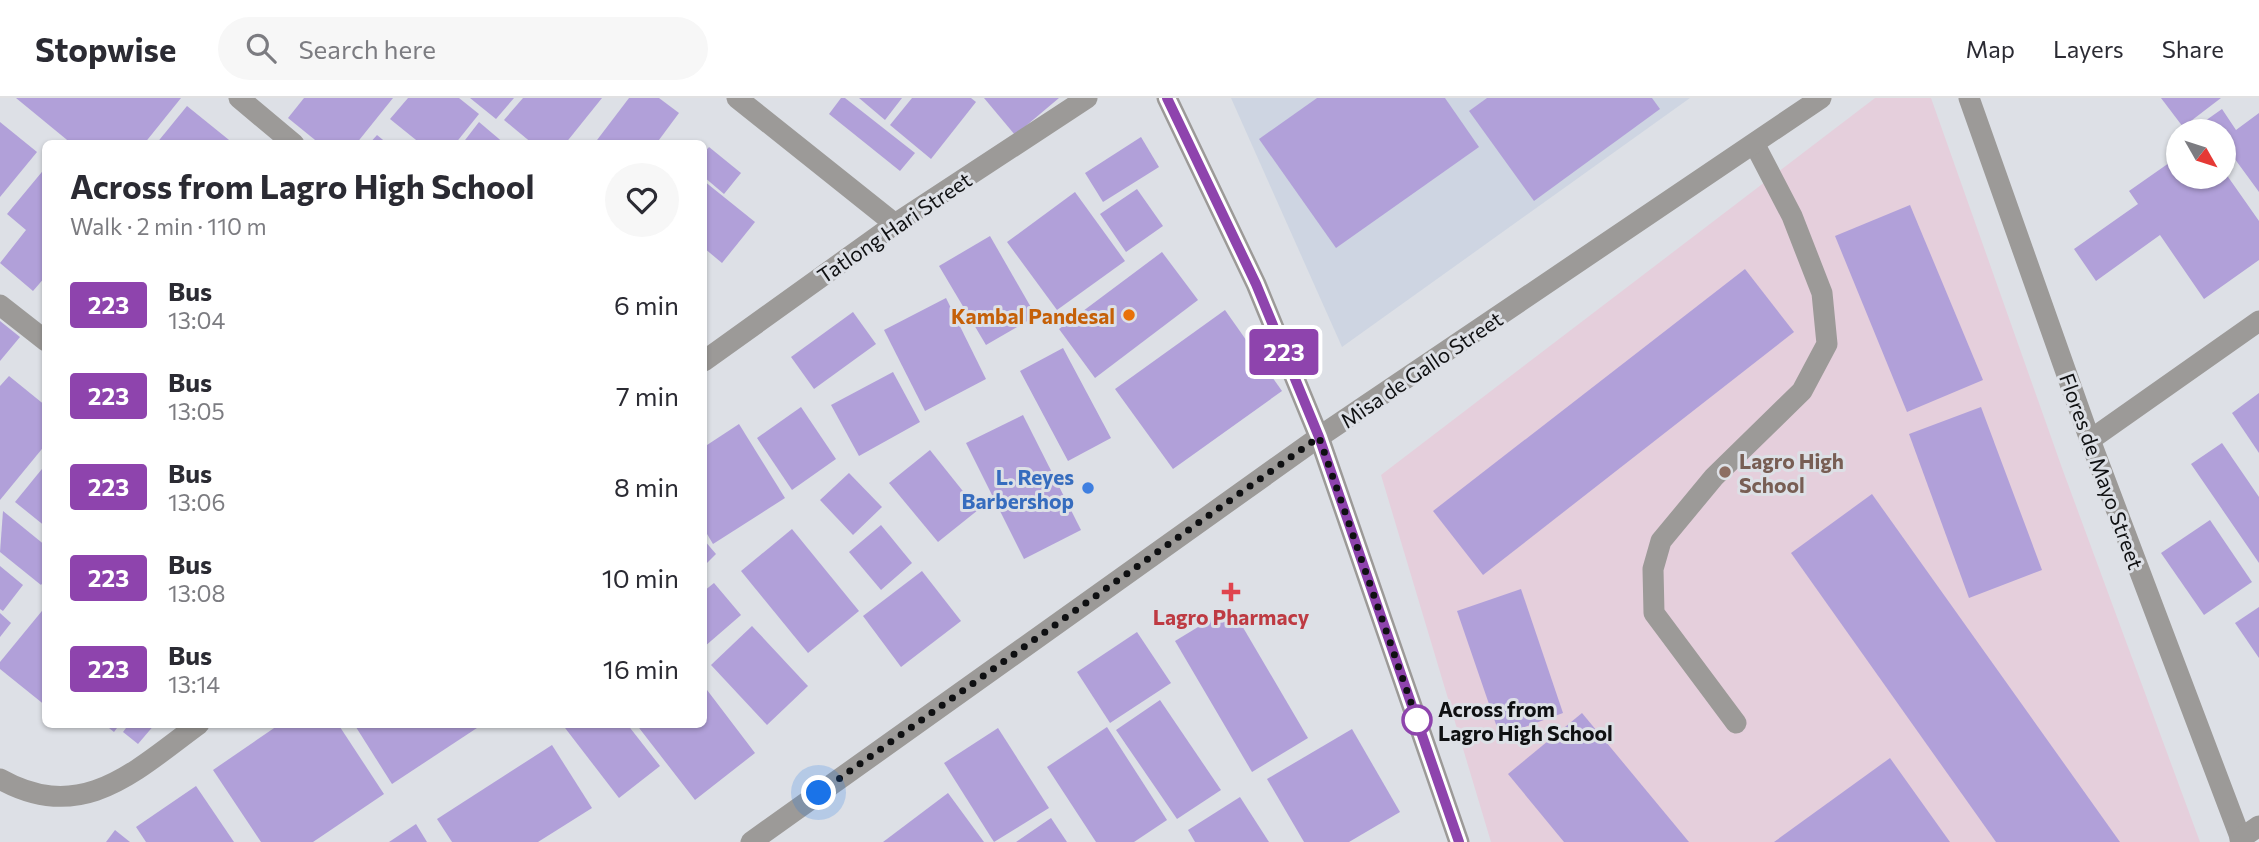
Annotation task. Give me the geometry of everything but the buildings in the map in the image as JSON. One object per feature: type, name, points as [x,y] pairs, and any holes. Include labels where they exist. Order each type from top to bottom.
[{"type":"street","points":[[239,98],[289,140]]},
{"type":"street","points":[[737,98],[895,224]]},
{"type":"street","name":"Tatlong Hari Street","points":[[707,359],[895,224],[1087,98]]},
{"type":"street","points":[[1167,98],[1256,284],[1319,437],[1459,842]]},
{"type":"street","name":"Misa de Gallo Street","points":[[751,842],[1319,437],[1821,98]]},
{"type":"street","name":"Flores de Mayo Street","points":[[1969,98],[2090,440],[2241,840]]},
{"type":"street","points":[[1736,723],[1654,613],[1654,569],[1661,541],[1714,477],[1802,391],[1827,344],[1822,293],[1792,216],[1755,145]]},
{"type":"street","points":[[0,305],[42,338]]},
{"type":"street","points":[[2090,440],[2259,321]]},
{"type":"street","points":[[0,779],[49,795],[85,796],[120,781],[193,728]]},
{"type":"street","points":[[2241,840],[2259,826]]},
{"type":"shaded area","points":[[1231,98],[1690,98],[1342,347]]},
{"type":"shaded area","name":"Lagro High School","points":[[1875,98],[1931,98],[2062,468],[2200,842],[1491,842],[1381,475]]},
{"type":"bus line","name":"223","points":[[1167,98],[1256,284],[1319,437],[1459,842]]},
{"type":"place","name":"Kambal Pandesal","points":[[1129,315]]},
{"type":"place","name":"Lagro High School","points":[[1725,472]]},
{"type":"place","name":"L. Reyes Barbershop","points":[[1088,488]]},
{"type":"place","name":"Lagro Pharmacy","points":[[1231,592]]},
{"type":"place","name":"Across from Lagro High School","points":[[1417,720]]},
{"type":"route","points":[[819,793],[1319,437],[1417,720]]}]
